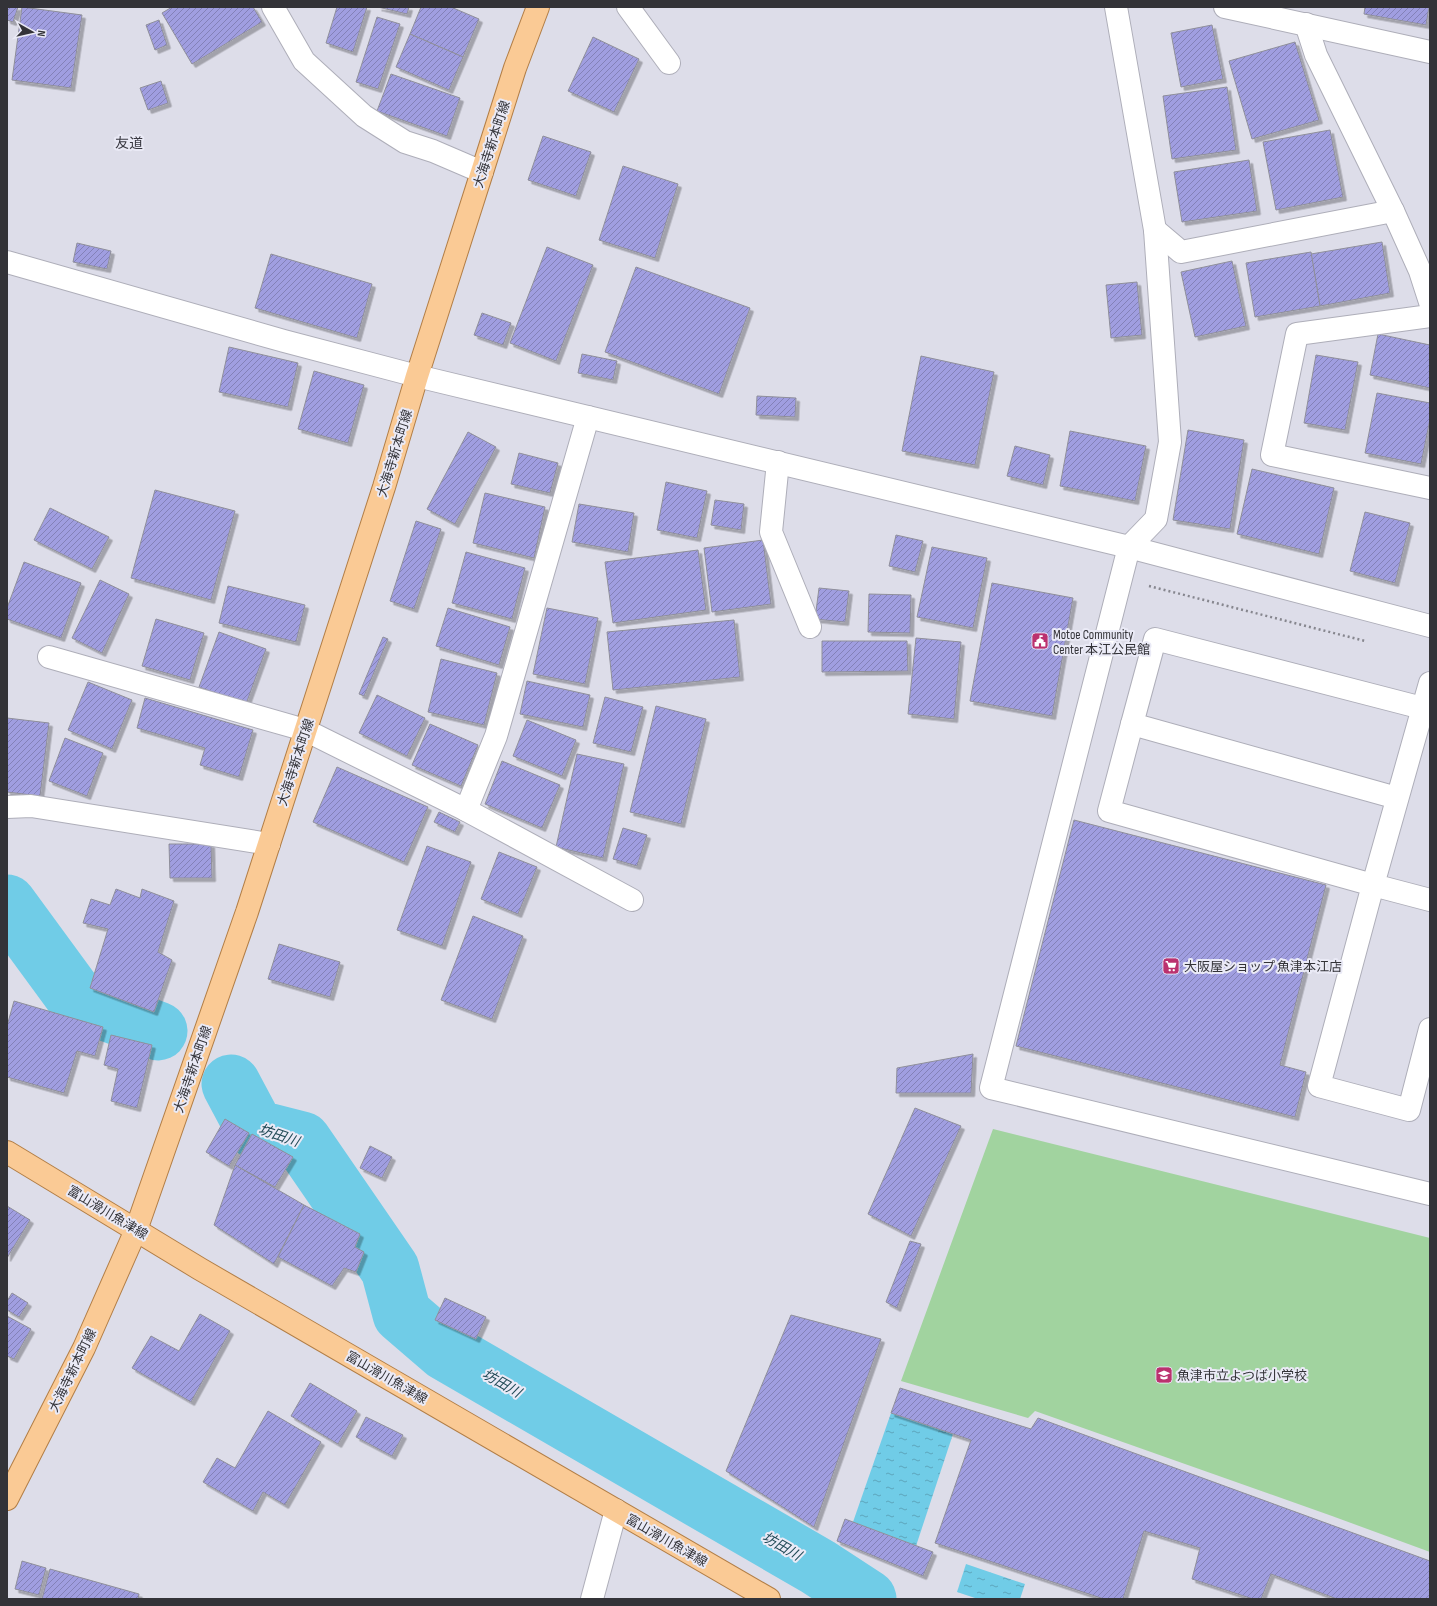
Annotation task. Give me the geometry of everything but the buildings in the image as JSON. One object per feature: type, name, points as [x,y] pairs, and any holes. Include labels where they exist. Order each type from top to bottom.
[{"type":"main road","name":"大海寺新本町線","points":[[7,1499],[84,1348],[136,1230],[247,912],[384,487],[417,376],[515,68],[538,7]]},
{"type":"main road","name":"富山滑川魚津線","points":[[7,1152],[200,1269],[769,1599]]},
{"type":"street","points":[[273,7],[304,61],[364,116],[405,142],[433,151],[482,172]]},
{"type":"street","points":[[628,7],[669,63]]},
{"type":"street","points":[[1116,7],[1155,230],[1170,442],[1156,519],[1129,547],[991,1088],[1430,1194]]},
{"type":"street","points":[[1225,7],[1430,52]]},
{"type":"street","points":[[1306,24],[1316,55],[1393,211],[1420,270],[1430,302]]},
{"type":"street","points":[[1155,230],[1181,252],[1393,211]]},
{"type":"street","points":[[7,262],[284,341],[417,376],[1129,547],[1430,626]]},
{"type":"street","points":[[1430,316],[1297,334],[1272,455],[1430,488]]},
{"type":"street","points":[[466,810],[496,736],[588,417]]},
{"type":"street","points":[[778,462],[771,532],[810,627]]},
{"type":"street","points":[[1426,709],[1155,639],[1109,811],[1430,900]]},
{"type":"street","points":[[49,657],[305,730],[466,810],[632,900]]},
{"type":"street","points":[[1430,683],[1426,709],[1397,798],[1319,1086],[1409,1110],[1430,1029]]},
{"type":"street","points":[[1132,724],[1397,798]]},
{"type":"street","points":[[7,807],[31,806],[269,844]]},
{"type":"street","points":[[592,1599],[616,1510]]},
{"type":"path","points":[[1121,579],[1368,642]]},
{"type":"green space","name":"魚津市立よつば小学校","points":[[993,1129],[1430,1238],[1430,1552],[1035,1411],[1028,1418],[901,1381]]},
{"type":"water","points":[[891,1413],[953,1434],[916,1546],[853,1522]]},
{"type":"water","points":[[966,1564],[1025,1584],[1020,1599],[978,1599],[957,1592]]},
{"type":"waterway","name":"坊田川","points":[[7,904],[78,1001],[158,1031]]},
{"type":"waterway","name":"坊田川","points":[[231,1084],[255,1129],[302,1141],[390,1269],[402,1314],[445,1351],[818,1567],[867,1599]]},
{"type":"place","name":"Motoe Community Center 本江公民館","points":[[1040,641]]},
{"type":"place","name":"大阪屋ショップ 魚津本江店","points":[[1171,966]]},
{"type":"place","name":"魚津市立よつば小学校","points":[[1164,1375]]},
{"type":"district","name":"友道","points":[[129,143]]}]
